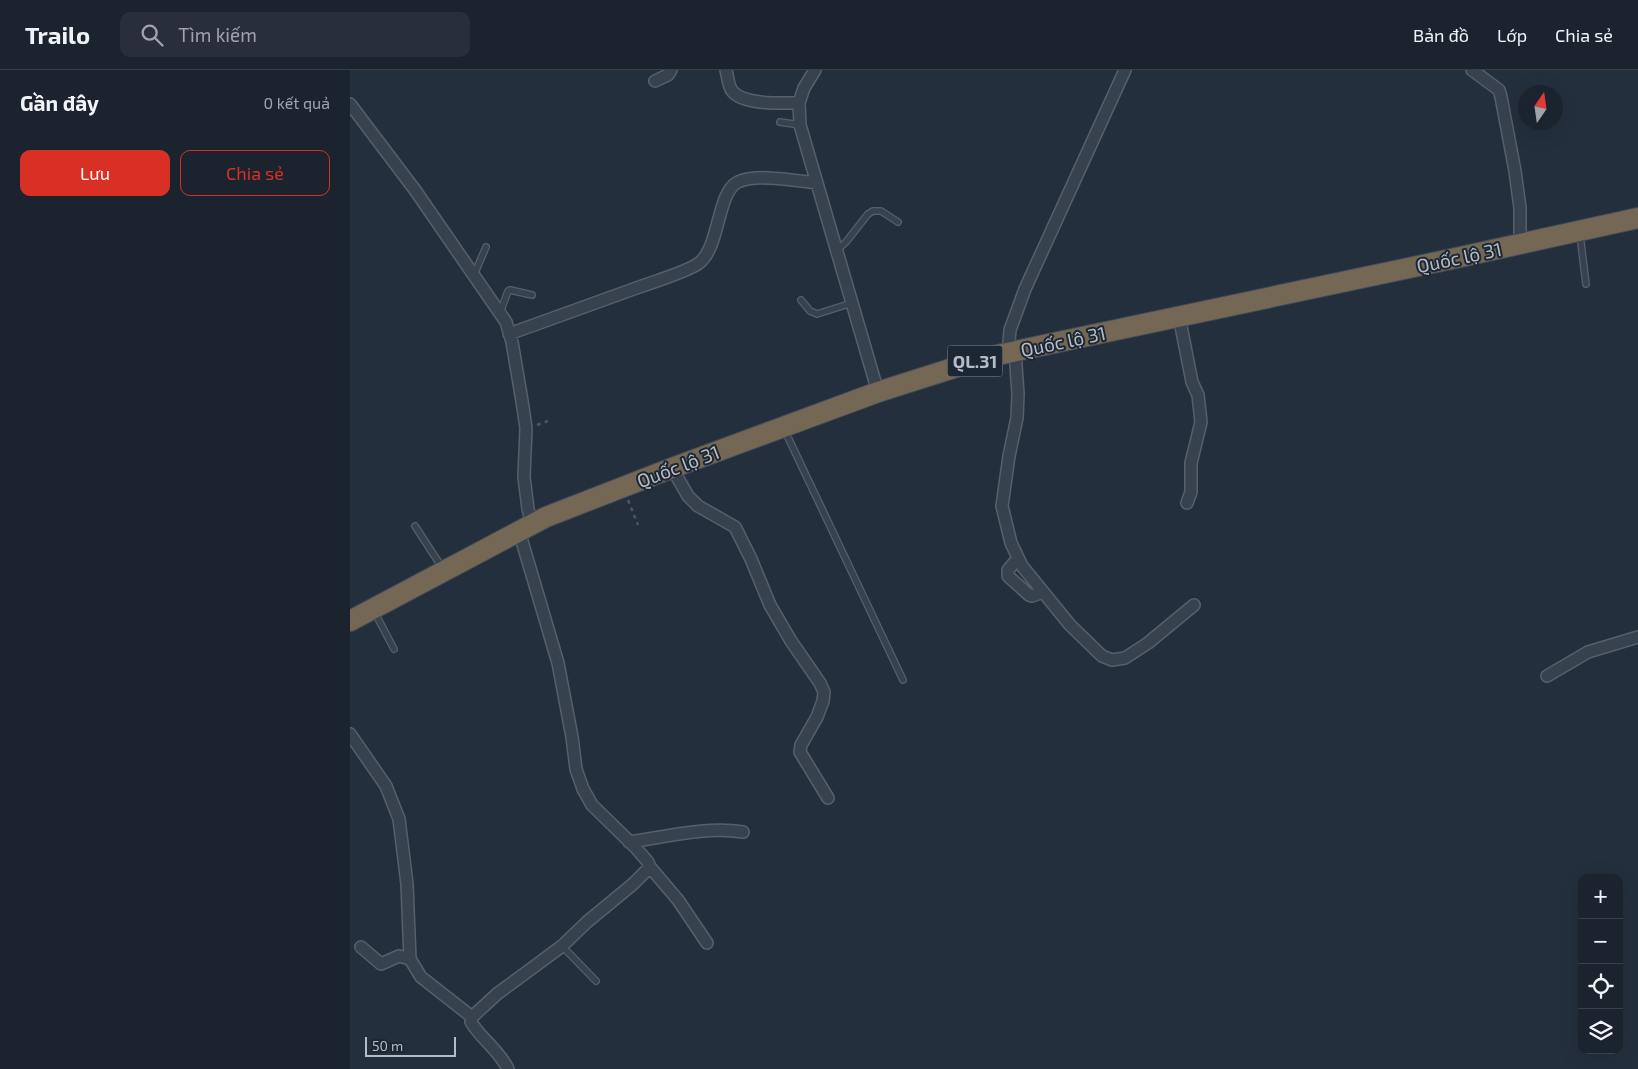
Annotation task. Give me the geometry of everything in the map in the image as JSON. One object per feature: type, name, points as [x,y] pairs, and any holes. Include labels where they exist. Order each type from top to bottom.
[{"type":"highway","name":"Quốc lộ 31","points":[[350,621],[546,517],[878,392],[988,357],[1638,218]]},
{"type":"street","points":[[654,82],[668,75],[671,70]]},
{"type":"street","points":[[726,70],[730,86],[739,97],[758,102],[799,103]]},
{"type":"street","points":[[815,70],[804,88],[799,103],[800,125],[878,392]]},
{"type":"street","points":[[1125,70],[1025,289],[1010,330],[1018,394],[1017,418],[1009,456],[1002,506],[1011,543],[1022,566],[1070,625],[1102,656],[1112,660],[1126,658],[1148,643],[1194,605]]},
{"type":"street","points":[[1472,70],[1498,90],[1502,97],[1520,208],[1520,244]]},
{"type":"street","points":[[350,104],[415,190],[506,322],[526,428],[524,477],[528,509],[526,528],[558,664],[576,769],[583,789],[592,805],[648,862],[708,943]]},
{"type":"street","points":[[509,334],[699,264],[712,242],[727,195],[731,187],[738,182],[754,178],[817,183]]},
{"type":"street","points":[[1179,316],[1192,382],[1198,395],[1201,422],[1191,463],[1191,492],[1187,503]]},
{"type":"street","points":[[672,468],[688,496],[698,506],[735,527],[770,605],[791,641],[820,683],[824,692],[823,701],[817,717],[801,745],[800,752],[828,798]]},
{"type":"street","points":[[1018,558],[1008,570],[1008,576],[1028,595],[1032,596],[1043,592]]},
{"type":"street","points":[[1547,676],[1588,652],[1638,637]]},
{"type":"street","points":[[350,734],[386,786],[399,819],[407,884],[410,959],[421,977],[472,1017]]},
{"type":"street","points":[[629,842],[699,832],[726,830],[743,832]]},
{"type":"street","points":[[508,1069],[502,1057],[476,1030],[471,1022],[472,1017],[497,994],[562,946],[650,867]]},
{"type":"street","points":[[361,947],[381,964],[395,957],[403,956],[410,959]]},
{"type":"lane","points":[[780,122],[800,125]]},
{"type":"lane","points":[[837,250],[873,210],[881,211],[898,222]]},
{"type":"lane","points":[[1579,230],[1586,284]]},
{"type":"lane","points":[[474,275],[486,247]]},
{"type":"lane","points":[[500,313],[508,291],[532,295]]},
{"type":"lane","points":[[801,300],[810,311],[817,314],[852,303]]},
{"type":"lane","points":[[783,427],[903,680]]},
{"type":"lane","points":[[415,526],[444,570]]},
{"type":"lane","points":[[373,609],[394,650]]},
{"type":"lane","points":[[562,946],[596,981]]},
{"type":"path","points":[[623,487],[638,525]]}]
